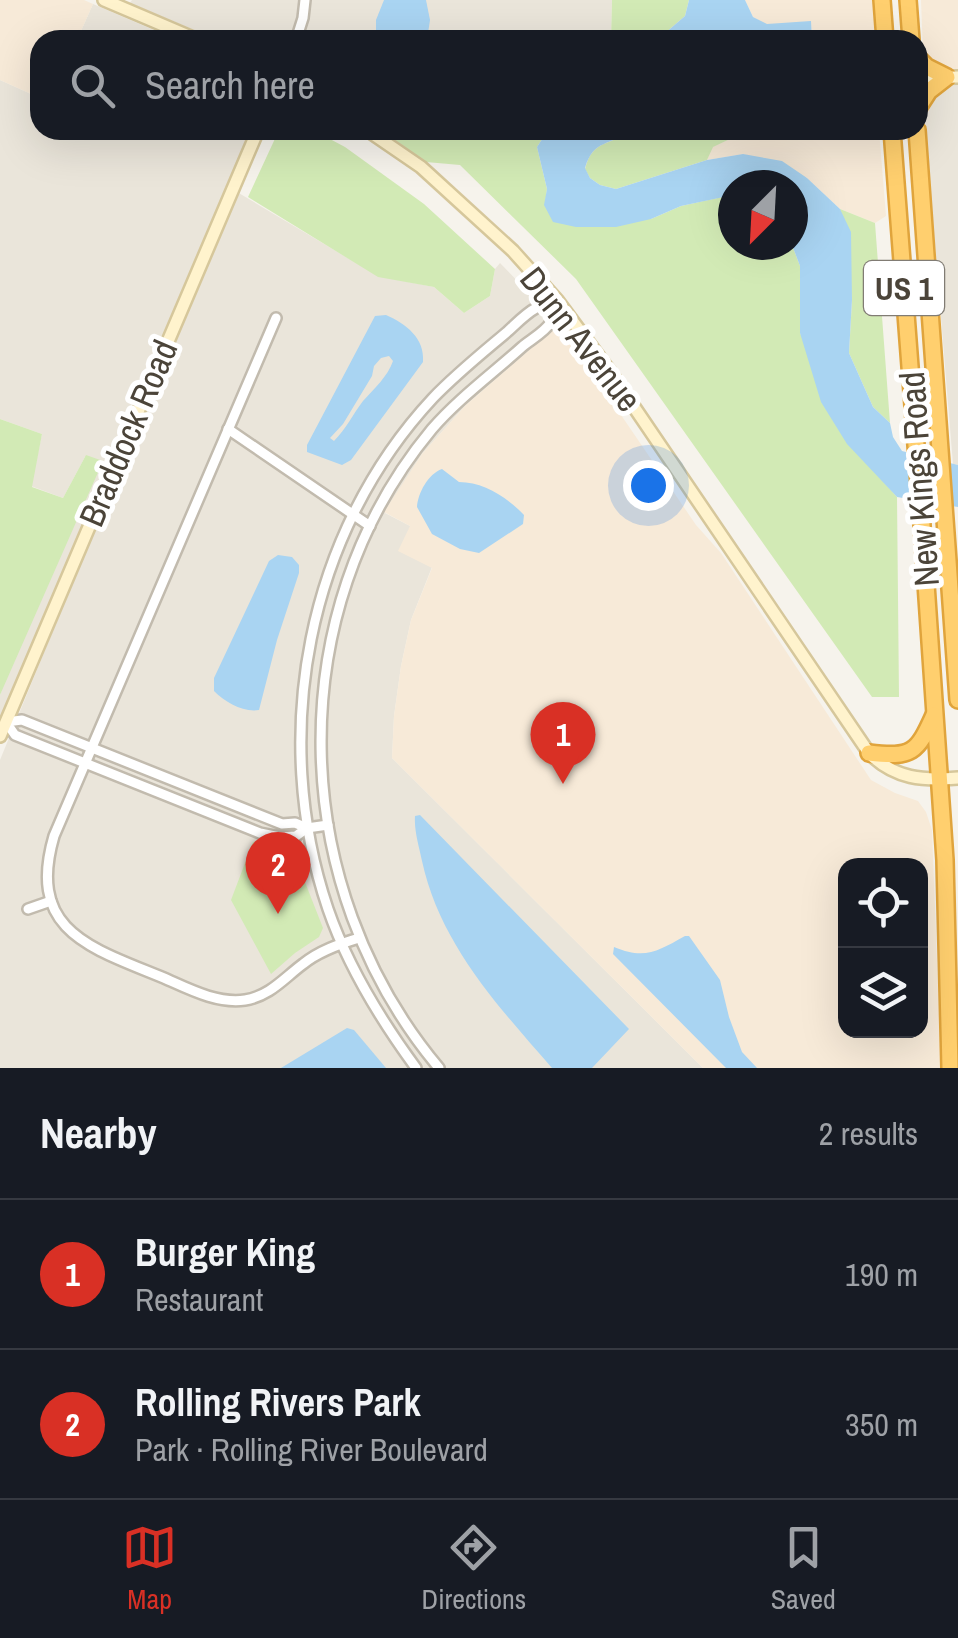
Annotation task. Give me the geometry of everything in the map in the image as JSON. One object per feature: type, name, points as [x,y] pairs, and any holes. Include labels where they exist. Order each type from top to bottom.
[{"type":"highway","points":[[882,0],[884,30]]},
{"type":"highway","points":[[908,0],[910,30]]},
{"type":"highway","points":[[928,66],[953,77]]},
{"type":"highway","points":[[928,95],[953,77]]},
{"type":"highway","name":"New Kings Road","points":[[893,140],[940,780],[950,1068]]},
{"type":"highway","name":"New Kings Road","points":[[918,140],[958,700]]},
{"type":"highway","points":[[869,753],[890,756],[915,749],[935,711]]},
{"type":"main road","points":[[104,0],[174,30]]},
{"type":"main road","points":[[928,78],[953,77]]},
{"type":"main road","name":"Braddock Road","points":[[0,736],[254,140]]},
{"type":"main road","name":"Dunn Avenue","points":[[381,140],[420,167],[513,251],[557,300],[611,373],[869,753],[880,764],[918,780],[958,778]]},
{"type":"street","points":[[299,30],[305,0]]},
{"type":"street","points":[[416,1068],[369,998],[323,892],[307,828],[300,729],[304,678],[318,605],[337,549],[390,449],[452,379],[537,306],[557,300]]},
{"type":"street","points":[[439,1068],[384,989],[358,938],[339,879],[322,774],[323,689],[351,569],[399,474],[456,404],[551,322],[557,300]]},
{"type":"street","points":[[276,318],[54,836],[47,860],[47,881],[51,901],[70,931],[90,947],[218,999],[259,996],[278,986],[305,962],[358,938]]},
{"type":"street","points":[[228,429],[370,526]]},
{"type":"street","points":[[6,722],[22,720],[282,824],[295,823],[307,828]]},
{"type":"street","points":[[6,722],[16,735],[260,832],[296,836],[307,828],[328,824]]},
{"type":"street","points":[[28,910],[51,901]]},
{"type":"shaded area","points":[[0,0],[84,0],[93,4],[81,30],[30,30],[30,94],[0,80]]},
{"type":"shaded area","points":[[612,0],[611,30],[194,30],[130,3]]},
{"type":"shaded area","points":[[745,0],[873,0],[874,30],[811,30],[811,22],[767,25],[753,17]]},
{"type":"shaded area","points":[[921,0],[958,0],[958,72],[935,69],[928,60],[928,30],[922,30]]},
{"type":"shaded area","points":[[93,4],[154,30],[81,30]]},
{"type":"shaded area","points":[[0,80],[30,94],[30,140],[247,140],[0,722],[0,695],[86,455],[63,498],[31,486],[42,434],[0,419]]},
{"type":"shaded area","points":[[958,84],[958,465],[953,464],[926,140],[928,104],[947,87]]},
{"type":"shaded area","points":[[727,140],[880,140],[886,216],[875,223],[840,209],[808,179],[808,170],[786,170],[743,154],[707,160],[712,147]]},
{"type":"shaded area","points":[[237,192],[378,276],[434,287],[464,313],[490,296],[495,269],[500,263],[559,324],[465,406],[422,454],[385,513],[410,526],[432,567],[411,620],[401,666],[392,758],[703,1068],[0,1068],[0,760]]},
{"type":"shaded area","points":[[559,324],[696,525],[721,553],[871,780],[918,801],[926,812],[932,830],[941,1068],[703,1068],[392,758],[401,666],[411,620],[432,568],[398,551],[410,526],[384,512],[422,454],[465,406]]},
{"type":"green space","points":[[612,0],[689,0],[685,16],[669,30],[611,30]]},
{"type":"green space","points":[[274,140],[332,140],[424,204],[495,269],[490,296],[464,313],[434,287],[378,277],[248,197]]},
{"type":"green space","points":[[395,140],[542,140],[537,147],[547,189],[545,205],[651,219],[681,206],[718,198],[718,260],[798,260],[800,333],[875,472],[897,497],[899,697],[872,697],[576,279],[460,165],[426,162]]},
{"type":"green space","points":[[613,140],[728,140],[713,147],[707,160],[616,189],[600,185],[585,169],[598,148]]},
{"type":"green space","points":[[840,209],[875,223],[890,423],[873,407],[849,353],[852,300]]},
{"type":"green space","points":[[0,419],[42,434],[32,487],[63,498],[86,455],[103,461],[0,695]]},
{"type":"green space","points":[[253,842],[292,849],[323,928],[319,937],[271,974],[231,900]]},
{"type":"water","points":[[384,0],[426,0],[430,20],[428,30],[376,30]]},
{"type":"water","points":[[689,0],[745,0],[753,17],[767,24],[811,21],[811,30],[669,30],[685,16]]},
{"type":"water","points":[[542,140],[613,140],[593,152],[585,168],[600,185],[616,189],[707,160],[743,154],[782,161],[795,170],[718,170],[718,198],[616,227],[576,227],[553,222],[544,205],[547,189],[537,147]]},
{"type":"water","points":[[808,179],[840,209],[851,232],[849,353],[873,407],[890,423],[902,451],[958,465],[958,507],[897,497],[847,444],[821,402],[800,333],[798,260],[808,260]]},
{"type":"water","points":[[386,315],[413,333],[421,346],[423,362],[351,460],[342,465],[307,452],[307,445],[375,316]],"holes":[[[389,356],[393,361],[334,441],[330,438],[343,424],[374,366],[381,358]]]},
{"type":"water","points":[[442,469],[459,482],[486,488],[503,497],[524,515],[523,524],[479,553],[460,549],[432,534],[417,507],[428,480]]},
{"type":"water","points":[[278,555],[292,557],[299,565],[299,573],[259,710],[247,710],[214,691],[214,678],[269,561]]},
{"type":"water","points":[[420,815],[629,1029],[592,1068],[552,1068],[473,972],[442,920],[431,891],[416,833],[415,816]]},
{"type":"water","points":[[689,936],[720,980],[742,1052],[757,1068],[726,1068],[613,954],[614,947],[634,953],[651,952]]},
{"type":"water","points":[[347,1028],[354,1030],[386,1068],[281,1068]]},
{"type":"place","name":"Burger King","points":[[563,784]]},
{"type":"place","name":"Rolling Rivers Park","points":[[278,914]]}]
